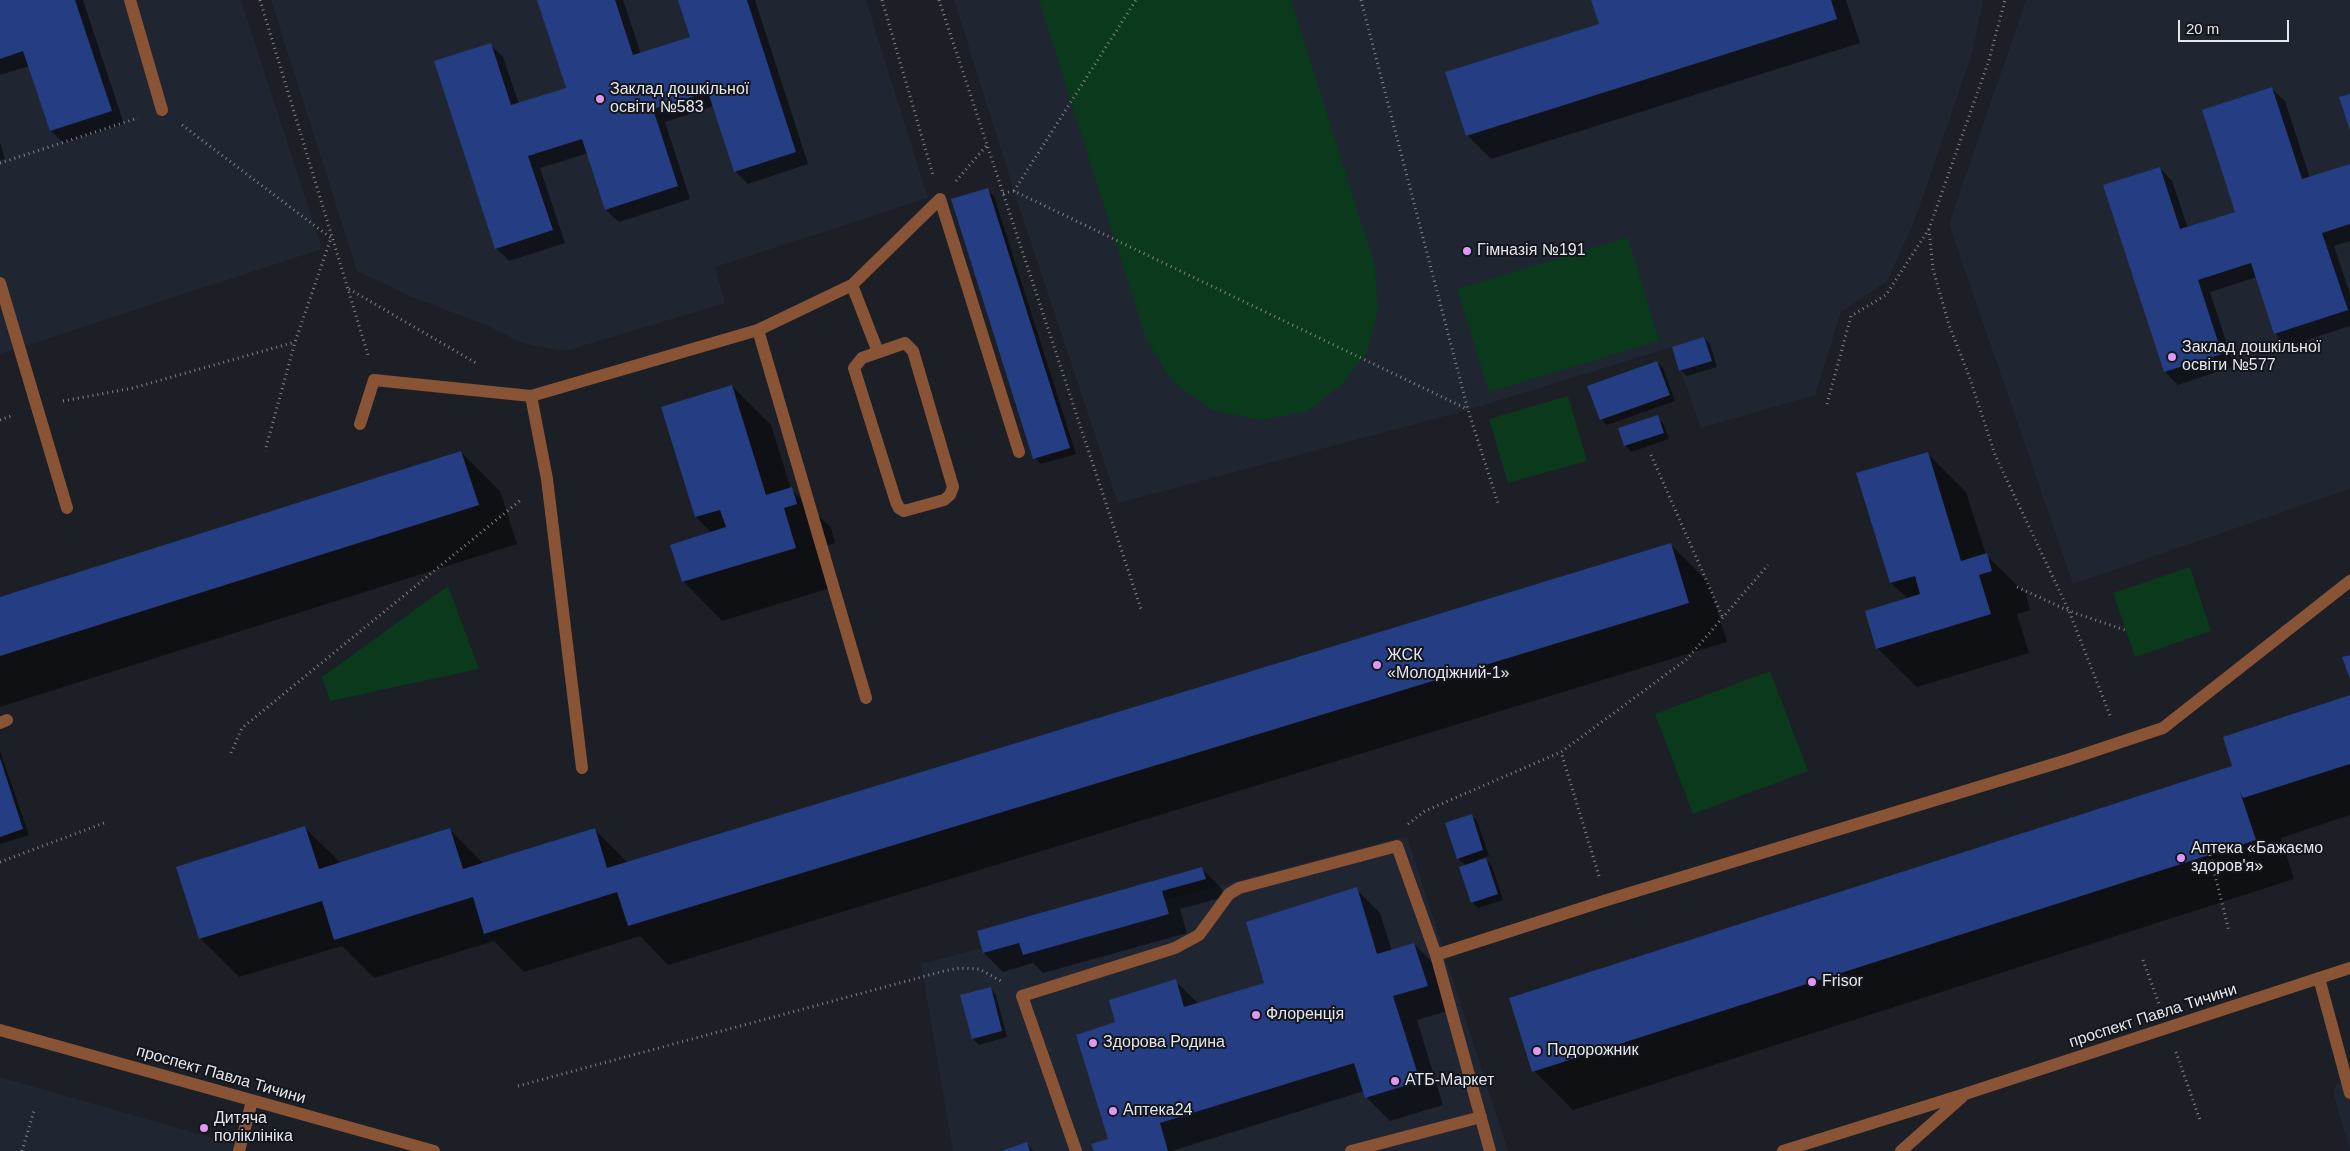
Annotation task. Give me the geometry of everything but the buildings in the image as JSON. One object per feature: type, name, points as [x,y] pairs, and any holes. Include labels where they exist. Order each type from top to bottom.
[{"type":"street","points":[[130,0],[162,110]]},
{"type":"street","points":[[360,424],[374,380],[531,396],[758,330],[852,285],[940,199],[1019,452]]},
{"type":"street","points":[[0,283],[67,508]]},
{"type":"street","points":[[852,285],[878,352]]},
{"type":"street","points":[[758,330],[866,698]]},
{"type":"street","points":[[906,343],[913,352],[952,479],[953,487],[950,495],[944,500],[904,511],[899,508],[896,502],[854,368],[856,362],[878,352],[906,343]]},
{"type":"street","points":[[531,396],[547,479],[582,768]]},
{"type":"street","points":[[1436,955],[1607,900],[2163,728],[2350,581]]},
{"type":"street","points":[[1076,1151],[1022,996],[1175,948],[1199,935],[1229,894],[1239,888],[1397,846],[1436,955],[1490,1151]]},
{"type":"street","name":"проспект Павла Тичини","points":[[1783,1151],[1966,1094],[2350,968]]},
{"type":"street","points":[[2319,978],[2350,1093]]},
{"type":"street","name":"проспект Павла Тичини","points":[[0,1030],[434,1151]]},
{"type":"street","name":"проспект Павла Тичини","points":[[1902,1151],[1966,1094]]},
{"type":"street","points":[[239,1151],[252,1100]]},
{"type":"street","points":[[1351,1151],[1481,1117]]},
{"type":"path","points":[[260,0],[331,238],[349,289],[374,380]]},
{"type":"path","points":[[882,0],[940,199]]},
{"type":"path","points":[[939,0],[1142,612]]},
{"type":"path","points":[[1014,191],[1136,0]]},
{"type":"path","points":[[1361,0],[1468,410],[1498,503]]},
{"type":"path","points":[[1827,404],[1851,316],[1886,295],[1929,229],[1989,60],[2005,0]]},
{"type":"path","points":[[0,163],[162,110],[331,238]]},
{"type":"path","points":[[940,199],[987,145]]},
{"type":"path","points":[[1003,193],[1014,191],[1468,410]]},
{"type":"path","points":[[1929,229],[1933,269],[1948,326],[1969,376],[1995,455],[2069,611],[2120,742]]},
{"type":"path","points":[[266,451],[295,342],[331,238]]},
{"type":"path","points":[[349,289],[482,367]]},
{"type":"path","points":[[0,420],[37,406],[133,388],[295,342]]},
{"type":"path","points":[[1651,455],[1723,618]]},
{"type":"path","points":[[230,753],[242,728],[547,479]]},
{"type":"path","points":[[1397,846],[1408,822],[1416,816],[1561,752],[1687,659],[1768,565]]},
{"type":"path","points":[[2017,587],[2069,611],[2126,630]]},
{"type":"path","points":[[1561,752],[1607,900]]},
{"type":"path","points":[[0,862],[104,823]]},
{"type":"path","points":[[2210,855],[2229,931]]},
{"type":"path","points":[[518,1086],[944,970],[960,968],[979,969],[997,977],[1022,996]]},
{"type":"path","points":[[22,1151],[34,1111]]},
{"type":"shaded area","points":[[0,0],[241,0],[322,249],[0,354]]},
{"type":"shaded area","name":"Заклад дошкільної освіти №583","points":[[271,0],[866,0],[928,198],[715,267],[725,303],[565,351],[522,343],[488,326],[410,296],[357,271]]},
{"type":"shaded area","name":"Гімназія №191","points":[[954,0],[1983,0],[1972,54],[1914,222],[1887,281],[1841,312],[1815,395],[1701,428],[1672,347],[1468,410],[1118,503],[1014,191]]},
{"type":"shaded area","name":"Заклад дошкільної освіти №577","points":[[2026,0],[2350,0],[2350,489],[2073,584],[1949,224]]},
{"type":"shaded area","points":[[1407,836],[1508,1151],[953,1151],[921,964]]},
{"type":"shaded area","points":[[0,1077],[241,1146],[240,1151],[0,1151]]},
{"type":"shaded area","points":[[2350,1079],[2350,1151],[2334,1096],[2336,1084]]},
{"type":"green space","points":[[1039,0],[1291,0],[1375,266],[1378,311],[1367,352],[1341,385],[1307,412],[1259,420],[1212,410],[1173,382],[1146,339]]},
{"type":"green space","points":[[1628,237],[1659,341],[1489,392],[1457,289]]},
{"type":"green space","points":[[1568,396],[1587,461],[1508,483],[1489,419]]},
{"type":"green space","points":[[2190,567],[2211,631],[2135,657],[2113,593]]},
{"type":"green space","points":[[448,586],[479,669],[330,701],[322,677]]},
{"type":"green space","points":[[1770,671],[1808,771],[1693,814],[1655,714]]},
{"type":"place","name":"Заклад дошкільної освіти №583","points":[[600,99]]},
{"type":"place","name":"Гімназія №191","points":[[1467,251]]},
{"type":"place","name":"Заклад дошкільної освіти №577","points":[[2172,357]]},
{"type":"place","name":"ЖСК «Молодіжний-1»","points":[[1377,665]]},
{"type":"place","name":"Аптека «Бажаємо здоров'я»","points":[[2181,858]]},
{"type":"place","name":"Frisor","points":[[1812,982]]},
{"type":"place","name":"Флоренція","points":[[1256,1015]]},
{"type":"place","name":"Здорова Родина","points":[[1093,1043]]},
{"type":"place","name":"Подорожник","points":[[1537,1051]]},
{"type":"place","name":"АТБ-Маркет","points":[[1395,1081]]},
{"type":"place","name":"Аптека24","points":[[1113,1111]]},
{"type":"place","name":"Дитяча поліклініка","points":[[204,1128]]}]
